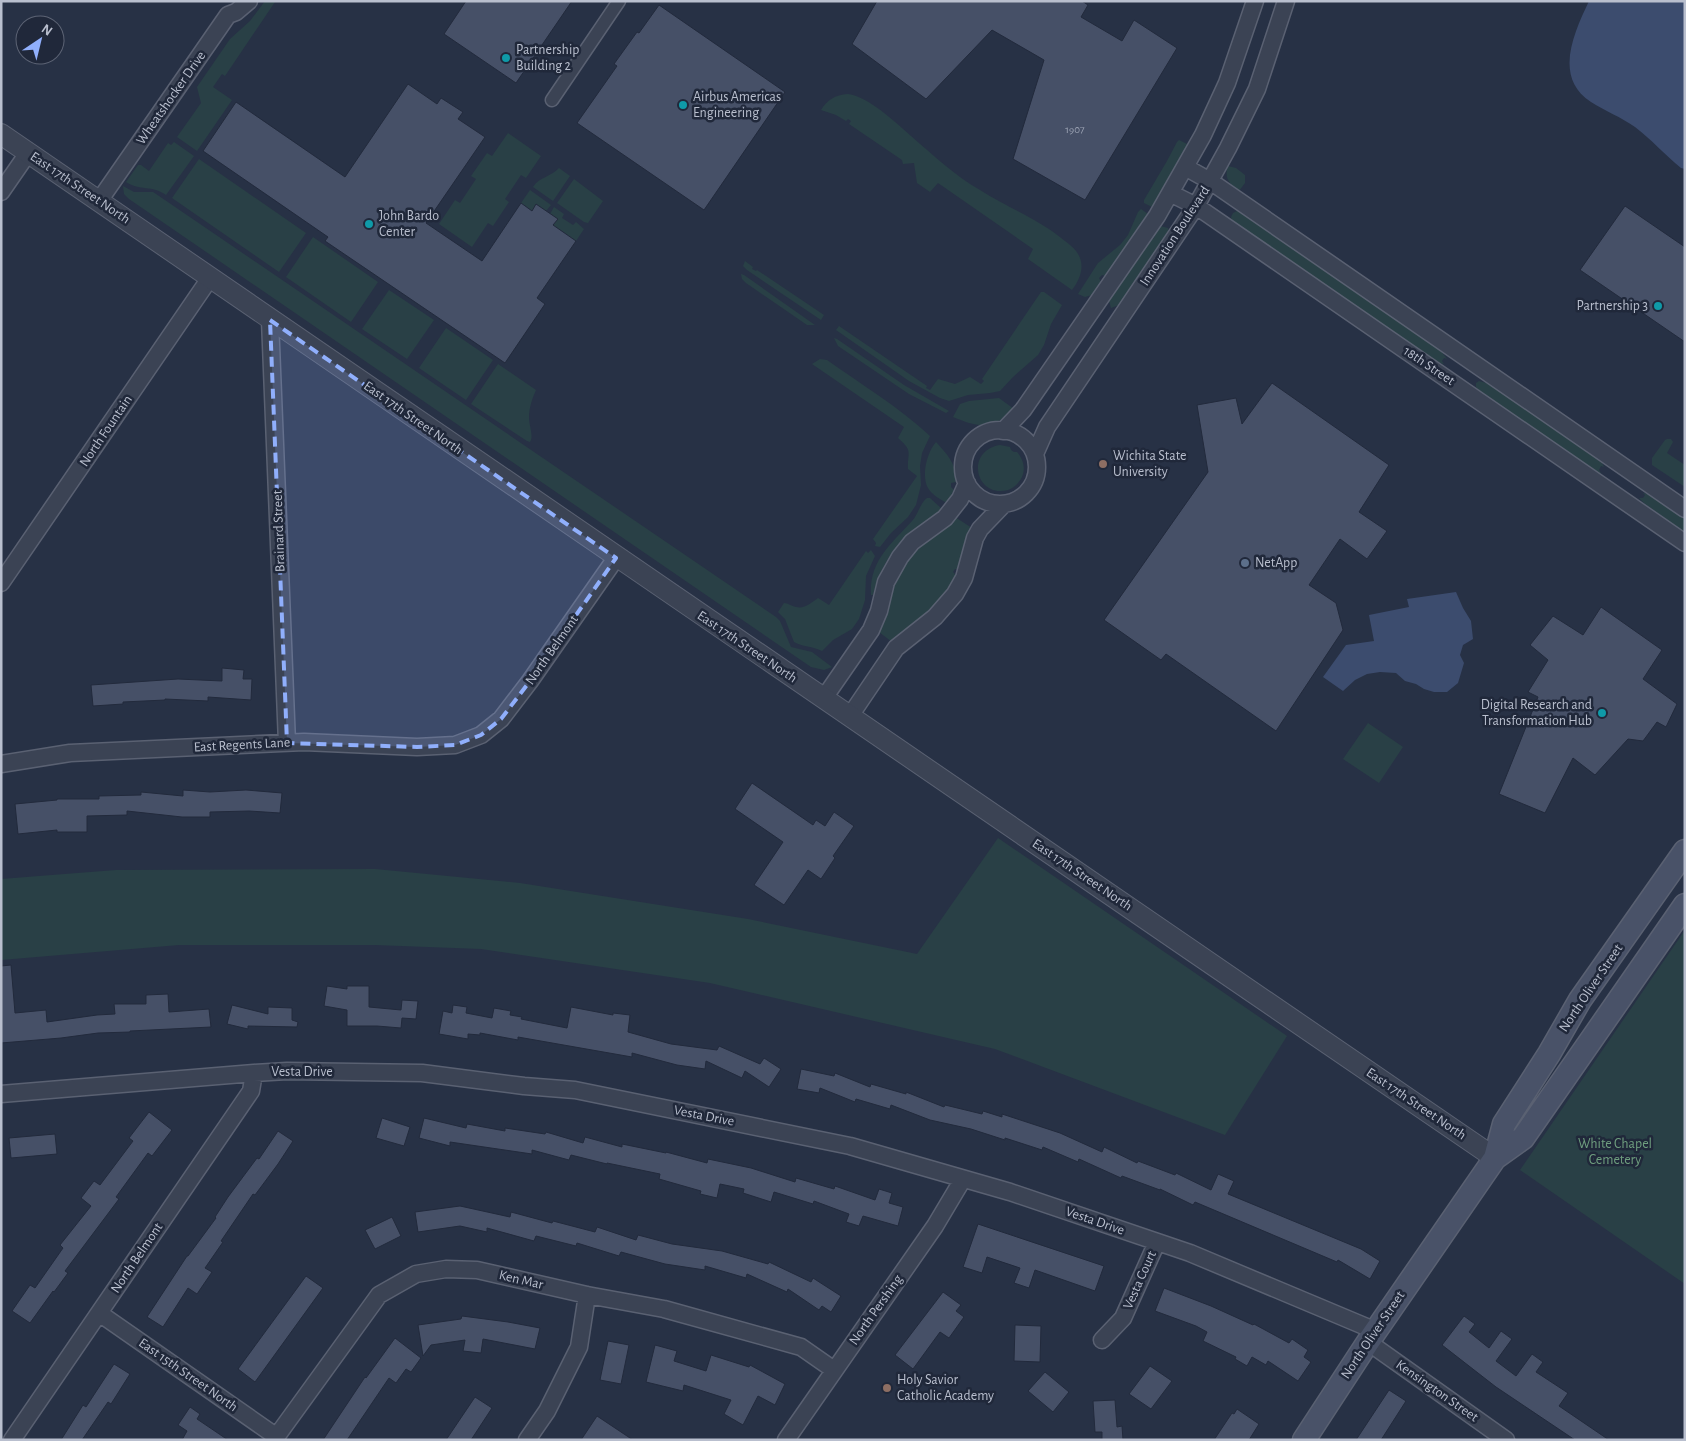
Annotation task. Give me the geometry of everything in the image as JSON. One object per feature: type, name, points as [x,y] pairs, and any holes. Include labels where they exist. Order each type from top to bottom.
[{"type":"main road","name":"North Oliver Street","points":[[1495,1158],[1504,1124],[1549,1054],[1580,1000],[1685,851]]},
{"type":"main road","name":"North Oliver Street","points":[[1304,1440],[1372,1336],[1495,1158],[1523,1138],[1685,905]]},
{"type":"street","name":"Wheatshocker Drive","points":[[99,201],[228,15],[236,12],[249,1]]},
{"type":"street","points":[[552,100],[619,1]]},
{"type":"street","name":"Innovation Boulevard","points":[[967,483],[964,461],[971,446],[984,434],[993,431],[1003,431],[1024,410],[1157,216],[1203,135],[1227,83],[1255,1]]},
{"type":"street","name":"Innovation Boulevard","points":[[850,716],[896,648],[935,617],[955,594],[964,578],[975,538],[980,529],[1004,504],[1019,499],[1032,487],[1036,477],[1037,466],[1035,454],[1047,426],[1196,206],[1243,119],[1256,89],[1286,1]]},
{"type":"street","name":"East 17th Street North","points":[[1,134],[616,558],[824,698],[1495,1158]]},
{"type":"street","points":[[1,192],[28,153]]},
{"type":"street","name":"18th Street","points":[[1184,167],[1210,181],[1685,509]]},
{"type":"street","name":"18th Street","points":[[1170,193],[1196,206],[1685,544]]},
{"type":"street","name":"North Fountain","points":[[1,583],[210,278]]},
{"type":"street","name":"Brainard Street","points":[[270,320],[287,743]]},
{"type":"street","points":[[1003,431],[1013,433],[1022,438],[1035,454]]},
{"type":"street","points":[[967,483],[972,490],[986,501],[1004,504]]},
{"type":"street","points":[[824,698],[871,630],[879,611],[886,582],[900,557],[912,542],[945,518],[960,499],[967,483]]},
{"type":"street","name":"North Belmont","points":[[481,736],[501,719],[530,681],[616,558]]},
{"type":"street","name":"East Regents Lane","points":[[1,764],[70,753],[287,743],[313,742],[416,747],[455,745],[481,736]]},
{"type":"street","name":"Vesta Drive","points":[[1,1094],[287,1071],[422,1073],[524,1086],[575,1090],[850,1146],[1019,1195],[1190,1253],[1372,1336]]},
{"type":"street","name":"North Belmont","points":[[12,1440],[251,1091],[254,1073]]},
{"type":"street","name":"North Pershing","points":[[786,1440],[935,1226],[963,1178]]},
{"type":"street","name":"Vesta Court","points":[[1102,1340],[1123,1318],[1156,1242]]},
{"type":"street","name":"Ken Mar","points":[[276,1438],[379,1295],[416,1274],[446,1269],[477,1270],[587,1295],[664,1309],[802,1347],[834,1370]]},
{"type":"street","points":[[527,1440],[547,1411],[579,1346],[587,1295]]},
{"type":"street","name":"East 15th Street North","points":[[99,1314],[276,1438]]},
{"type":"street","name":"Kensington Street","points":[[1372,1336],[1506,1440]]},
{"type":"highlighted area","points":[[270,320],[616,558],[530,681],[501,719],[481,735],[455,745],[417,747],[287,743]]},
{"type":"green space","points":[[265,1],[275,2],[225,76],[222,74],[213,87],[232,100],[197,151],[177,137],[201,103],[197,87],[230,39],[250,21]]},
{"type":"green space","points":[[848,94],[856,96],[881,110],[961,178],[1045,226],[1071,246],[1079,256],[1082,266],[1078,281],[1072,290],[1028,259],[1033,249],[938,183],[930,192],[917,183],[914,163],[903,164],[902,160],[849,124],[851,121],[848,119],[846,121],[821,110],[832,99]]},
{"type":"green space","points":[[508,133],[541,156],[526,178],[521,175],[505,199],[509,202],[493,226],[488,223],[472,247],[439,224],[455,200],[460,203],[476,179],[471,176],[487,153],[492,156]]},
{"type":"green space","points":[[1179,140],[1189,145],[1152,207],[1144,203],[1144,200]]},
{"type":"green space","points":[[174,142],[194,156],[166,195],[156,190],[131,185],[126,182],[138,165],[149,171],[168,143],[171,145]]},
{"type":"green space","points":[[199,159],[306,233],[279,272],[172,198]]},
{"type":"green space","points":[[1228,166],[1236,168],[1245,175],[1245,183],[1239,191],[1228,180]]},
{"type":"green space","points":[[559,168],[570,176],[553,201],[533,187],[538,181]]},
{"type":"green space","points":[[574,179],[603,201],[588,223],[557,203]]},
{"type":"green space","points":[[123,186],[134,192],[153,192],[159,196],[776,617],[780,621],[791,647],[812,652],[832,667],[824,670],[811,667],[129,199],[124,194]]},
{"type":"green space","points":[[530,190],[551,205],[546,211],[536,204],[532,211],[521,203]]},
{"type":"green space","points":[[554,207],[564,214],[562,218],[573,225],[576,222],[584,229],[576,241],[553,225],[557,219],[550,214]]},
{"type":"green space","points":[[1141,209],[1148,214],[1106,276],[1102,275],[1099,278],[1101,282],[1092,295],[1085,297],[1078,294],[1098,263],[1120,245],[1128,235]]},
{"type":"green space","points":[[1239,210],[1437,346],[1447,359],[1444,358],[1442,361],[1444,364],[1436,362],[1232,221],[1233,213]]},
{"type":"green space","points":[[1160,226],[1168,228],[1169,233],[1126,298],[1119,305],[1111,308],[1109,301],[1114,290],[1149,238],[1153,239],[1155,236],[1153,233]]},
{"type":"green space","points":[[313,237],[378,282],[351,322],[286,277]]},
{"type":"green space","points":[[745,261],[753,267],[752,269],[757,270],[824,315],[821,320],[747,270],[743,266]]},
{"type":"green space","points":[[741,274],[815,325],[807,325],[746,283],[742,279]]},
{"type":"green space","points":[[389,290],[434,320],[407,359],[362,329]]},
{"type":"green space","points":[[1041,292],[1044,292],[1062,305],[1051,324],[1044,345],[1038,355],[1000,391],[968,395],[949,401],[909,381],[836,330],[839,326],[927,386],[926,388],[930,390],[938,379],[955,384],[970,377],[981,384],[984,381],[982,379]]},
{"type":"green space","points":[[446,328],[493,360],[466,400],[419,368]]},
{"type":"green space","points":[[834,338],[904,385],[949,411],[946,413],[909,394],[838,346]]},
{"type":"green space","points":[[820,359],[827,360],[906,415],[930,436],[922,453],[920,466],[921,485],[916,505],[908,517],[891,533],[880,547],[875,546],[876,543],[873,539],[917,476],[908,469],[909,452],[898,438],[904,427],[812,364]]},
{"type":"green space","points":[[498,364],[536,390],[530,411],[529,421],[532,437],[530,442],[471,404]]},
{"type":"green space","points":[[1479,381],[1490,384],[1601,461],[1604,467],[1601,466],[1599,470],[1601,473],[1598,473],[1485,397],[1476,387],[1476,383]]},
{"type":"green space","points":[[999,398],[1014,409],[992,424],[978,425],[953,417],[960,404],[969,401]]},
{"type":"green space","points":[[1667,439],[1671,439],[1673,442],[1667,453],[1685,465],[1685,487],[1652,465],[1652,458]]},
{"type":"green space","points":[[936,442],[947,455],[955,470],[956,482],[951,483],[951,487],[954,490],[947,503],[931,492],[926,483],[926,464]]},
{"type":"green space","points":[[1000,445],[1010,447],[1011,450],[1017,452],[1021,458],[1024,470],[1021,479],[1014,487],[1008,490],[997,491],[988,488],[982,481],[978,473],[978,464],[982,456],[989,449]]},
{"type":"green space","points":[[1643,493],[1649,494],[1685,519],[1685,532],[1645,504],[1639,498],[1643,498],[1645,495]]},
{"type":"green space","points":[[927,498],[930,498],[942,509],[897,545],[887,561],[873,595],[871,595],[871,583],[874,572],[883,554],[914,518]]},
{"type":"green space","points":[[955,517],[972,528],[958,569],[955,569],[953,572],[956,575],[935,604],[892,642],[879,632],[902,570],[930,538]]},
{"type":"green space","points":[[871,550],[875,556],[866,576],[865,600],[859,619],[852,629],[833,640],[822,651],[794,642],[785,619],[778,612],[784,603],[802,607],[818,598],[829,605],[866,551],[868,553]]},
{"type":"green space","points":[[1368,723],[1403,747],[1379,783],[1343,759]]},
{"type":"green space","points":[[998,838],[1287,1036],[1225,1135],[995,1049],[710,983],[481,949],[375,945],[179,945],[1,960],[1,879],[116,870],[375,869],[520,883],[748,919],[917,954]]},
{"type":"green space","name":"White Chapel Cemetery","points":[[1685,930],[1685,1284],[1520,1170]]},
{"type":"water","points":[[1589,1],[1685,1],[1685,169],[1681,168],[1635,127],[1591,102],[1579,92],[1573,80],[1570,54],[1573,40]]},
{"type":"water","points":[[1456,592],[1471,621],[1473,639],[1463,645],[1460,655],[1464,663],[1458,683],[1447,692],[1434,692],[1424,689],[1416,684],[1405,681],[1396,673],[1380,672],[1367,674],[1355,680],[1343,691],[1323,677],[1346,645],[1374,641],[1369,615],[1409,607],[1407,599]]},
{"type":"building","name":"Partnership Building 2","points":[[466,1],[572,1],[516,83],[444,34]]},
{"type":"building","points":[[877,1],[1082,1],[1088,5],[1081,17],[1122,41],[1134,20],[1177,48],[1085,200],[1013,159],[1044,60],[992,30],[926,99],[852,44]]},
{"type":"building","name":"Airbus Americas Engineering","points":[[659,5],[785,92],[704,210],[577,123],[617,66],[614,64]]},
{"type":"building","name":"John Bardo Center","points":[[408,84],[437,104],[441,98],[463,112],[458,119],[485,137],[426,223],[482,261],[521,203],[532,211],[536,204],[558,219],[553,225],[576,241],[537,298],[545,304],[505,363],[325,241],[328,237],[203,151],[236,102],[345,177]]},
{"type":"building","name":"Partnership 3","points":[[1625,206],[1685,247],[1685,342],[1580,270]]},
{"type":"building","points":[[1272,383],[1389,465],[1359,512],[1387,531],[1367,559],[1340,539],[1309,585],[1336,603],[1343,630],[1276,731],[1166,654],[1161,660],[1104,620],[1208,472],[1197,405],[1236,398],[1242,424]]},
{"type":"building","name":"Digital Research and Transformation Hub","points":[[1601,607],[1662,650],[1643,679],[1677,704],[1666,727],[1657,722],[1643,741],[1628,739],[1595,775],[1573,758],[1545,813],[1499,794],[1538,697],[1528,692],[1548,660],[1530,645],[1553,616],[1583,635]]},
{"type":"building","points":[[222,668],[244,670],[243,679],[252,679],[251,700],[208,697],[208,701],[165,699],[93,706],[91,685],[178,679],[222,681]]},
{"type":"building","points":[[752,783],[813,825],[816,820],[825,826],[834,812],[854,826],[833,856],[835,858],[821,879],[808,870],[784,905],[754,885],[783,842],[735,809]]},
{"type":"building","points":[[183,790],[210,792],[246,790],[282,793],[280,813],[249,811],[210,812],[210,817],[182,817],[127,811],[127,815],[87,816],[87,832],[57,832],[57,830],[18,834],[15,804],[57,799],[99,799],[99,796],[141,795],[141,792],[183,796]]},
{"type":"building","points":[[11,965],[15,1013],[46,1010],[47,1022],[115,1014],[114,1004],[146,1004],[146,995],[168,994],[169,1012],[209,1009],[211,1027],[98,1033],[1,1043],[1,966]]},
{"type":"building","points":[[327,986],[347,989],[347,986],[369,986],[369,1007],[401,1010],[402,1000],[418,1001],[416,1019],[402,1018],[401,1028],[347,1026],[347,1010],[324,1006]]},
{"type":"building","points":[[232,1005],[268,1014],[268,1007],[292,1008],[292,1020],[298,1022],[297,1027],[248,1026],[248,1029],[227,1024]]},
{"type":"building","points":[[453,1005],[467,1007],[466,1013],[492,1018],[494,1008],[511,1011],[510,1015],[522,1017],[521,1019],[567,1028],[571,1007],[613,1015],[613,1013],[630,1015],[628,1032],[671,1044],[717,1050],[719,1046],[760,1064],[764,1058],[781,1069],[769,1087],[745,1071],[742,1078],[706,1061],[705,1069],[677,1065],[632,1053],[632,1057],[518,1037],[518,1040],[480,1033],[480,1035],[468,1034],[468,1039],[439,1034],[443,1011],[452,1013]]},
{"type":"building","points":[[801,1069],[834,1076],[835,1073],[870,1087],[871,1084],[906,1094],[906,1092],[944,1107],[945,1105],[982,1114],[983,1111],[1002,1117],[1002,1114],[1060,1133],[1102,1152],[1104,1147],[1137,1163],[1138,1161],[1175,1175],[1176,1173],[1211,1190],[1218,1174],[1234,1181],[1228,1194],[1361,1249],[1380,1261],[1370,1279],[1338,1260],[1337,1262],[1195,1202],[1193,1205],[1160,1189],[1122,1176],[1121,1178],[1079,1159],[1078,1162],[1043,1147],[1042,1150],[1005,1138],[1005,1140],[971,1129],[930,1120],[891,1105],[890,1109],[856,1099],[855,1102],[820,1088],[819,1093],[797,1089]]},
{"type":"building","points":[[149,1112],[172,1130],[152,1156],[148,1153],[116,1197],[119,1199],[65,1271],[68,1273],[30,1323],[12,1311],[30,1285],[35,1288],[63,1248],[60,1245],[91,1206],[81,1198],[94,1181],[100,1185],[133,1141],[129,1138]]},
{"type":"building","points":[[382,1118],[410,1127],[404,1146],[376,1138]]},
{"type":"building","points":[[424,1118],[466,1128],[467,1124],[505,1131],[505,1128],[545,1134],[546,1132],[583,1143],[585,1137],[622,1147],[622,1144],[666,1152],[707,1163],[708,1159],[751,1168],[795,1182],[796,1178],[834,1189],[835,1186],[875,1200],[879,1189],[892,1193],[889,1203],[903,1207],[898,1226],[863,1216],[859,1226],[846,1222],[849,1214],[814,1201],[813,1204],[774,1192],[771,1202],[743,1193],[744,1189],[720,1184],[717,1198],[700,1194],[701,1191],[659,1179],[660,1174],[571,1155],[569,1160],[532,1150],[532,1154],[450,1142],[450,1146],[419,1138]]},
{"type":"building","points":[[278,1131],[293,1141],[221,1241],[223,1242],[205,1268],[212,1272],[197,1294],[188,1288],[163,1327],[147,1317],[187,1256],[216,1218],[228,1197],[257,1158],[259,1159]]},
{"type":"building","points":[[55,1134],[57,1154],[11,1158],[9,1138]]},
{"type":"building","points":[[460,1206],[510,1217],[511,1212],[595,1232],[597,1227],[636,1240],[638,1235],[672,1244],[722,1251],[768,1264],[769,1262],[811,1282],[813,1278],[841,1296],[831,1312],[822,1306],[819,1310],[788,1289],[787,1292],[747,1274],[746,1278],[705,1266],[705,1270],[665,1264],[621,1252],[619,1256],[577,1243],[576,1246],[536,1236],[534,1241],[487,1228],[487,1232],[460,1226],[418,1232],[415,1212]]},
{"type":"building","points":[[392,1217],[401,1236],[375,1249],[365,1230]]},
{"type":"building","points":[[978,1224],[1104,1266],[1095,1291],[1035,1270],[1029,1288],[1014,1283],[1020,1268],[987,1257],[982,1273],[963,1267]]},
{"type":"building","points":[[306,1276],[323,1288],[255,1382],[238,1369]]},
{"type":"building","points":[[1164,1288],[1254,1324],[1289,1343],[1292,1339],[1308,1350],[1304,1357],[1311,1362],[1298,1381],[1268,1361],[1266,1365],[1252,1357],[1247,1366],[1235,1359],[1236,1357],[1203,1341],[1207,1332],[1155,1311]]},
{"type":"building","points":[[943,1292],[961,1305],[956,1311],[964,1317],[949,1338],[940,1332],[913,1369],[895,1355]]},
{"type":"building","points":[[462,1316],[540,1328],[535,1349],[483,1339],[481,1353],[463,1351],[465,1340],[431,1345],[423,1356],[418,1325],[461,1319]]},
{"type":"building","points":[[1464,1316],[1475,1324],[1469,1332],[1489,1348],[1501,1331],[1512,1339],[1496,1361],[1516,1376],[1532,1354],[1543,1362],[1536,1372],[1568,1393],[1559,1406],[1609,1440],[1575,1440],[1496,1387],[1442,1345]]},
{"type":"building","points":[[1015,1325],[1041,1326],[1040,1362],[1014,1361]]},
{"type":"building","points":[[395,1338],[421,1358],[411,1372],[406,1369],[396,1383],[389,1378],[347,1440],[323,1440],[365,1377]]},
{"type":"building","points":[[608,1341],[629,1345],[621,1384],[600,1380]]},
{"type":"building","points":[[655,1345],[677,1351],[674,1361],[706,1371],[711,1355],[749,1367],[750,1365],[785,1384],[775,1405],[758,1396],[743,1425],[724,1414],[731,1400],[684,1385],[683,1391],[646,1382]]},
{"type":"building","points":[[114,1364],[130,1374],[111,1404],[108,1402],[82,1440],[61,1440],[83,1405],[86,1407]]},
{"type":"building","points":[[1150,1366],[1172,1381],[1151,1409],[1129,1394]]},
{"type":"building","points":[[1045,1372],[1069,1392],[1053,1412],[1028,1391]]},
{"type":"building","points":[[1389,1390],[1406,1401],[1381,1440],[1356,1440]]},
{"type":"building","points":[[475,1397],[492,1408],[471,1440],[446,1440]]},
{"type":"building","points":[[1115,1400],[1117,1427],[1122,1426],[1123,1440],[1102,1440],[1102,1432],[1095,1432],[1093,1401]]},
{"type":"building","points":[[190,1407],[200,1414],[197,1419],[228,1440],[182,1440],[187,1431],[178,1425]]},
{"type":"building","points":[[1237,1409],[1259,1424],[1249,1440],[1214,1440],[1232,1413],[1234,1414]]},
{"type":"building","points":[[597,1416],[633,1440],[581,1440]]},
{"type":"place","name":"Partnership Building 2","points":[[506,58]]},
{"type":"place","name":"Airbus Americas Engineering","points":[[683,105]]},
{"type":"place","name":"John Bardo Center","points":[[369,224]]},
{"type":"place","name":"Partnership 3","points":[[1658,306]]},
{"type":"place","name":"Wichita State University","points":[[1103,464]]},
{"type":"place","name":"NetApp","points":[[1245,563]]},
{"type":"place","name":"Digital Research and Transformation Hub","points":[[1602,713]]},
{"type":"place","name":"Holy Savior Catholic Academy","points":[[887,1388]]}]
